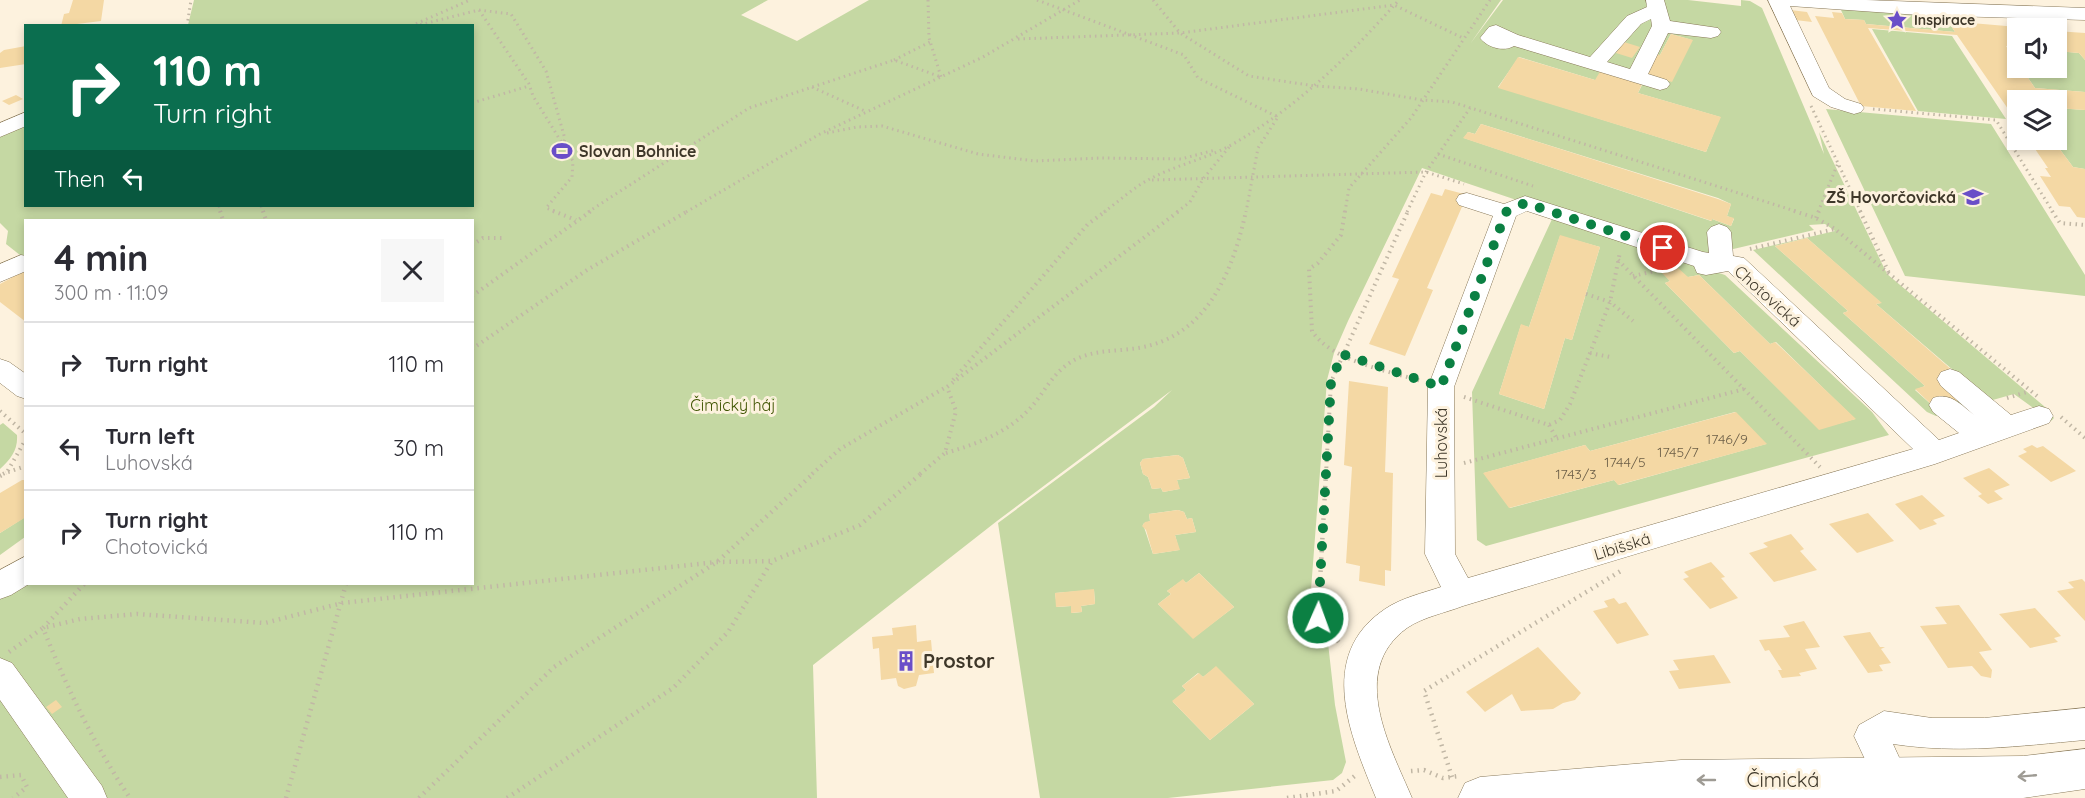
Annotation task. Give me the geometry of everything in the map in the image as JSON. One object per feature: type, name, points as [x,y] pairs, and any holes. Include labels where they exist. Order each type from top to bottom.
[{"type":"main road","name":"Čimická","points":[[1466,788],[1681,781],[2023,777],[2085,769]]},
{"type":"street","points":[[1854,108],[1838,103],[1820,92],[1778,0],[1919,9],[2085,14]]},
{"type":"street","points":[[1636,77],[1658,12]]},
{"type":"street","points":[[1594,64],[1634,20],[1658,12],[1711,32]]},
{"type":"street","points":[[1511,39],[1660,84]]},
{"type":"street","points":[[0,130],[24,119]]},
{"type":"street","name":"Chotovická","points":[[1467,200],[1515,208],[1701,260],[1735,264],[1935,453]]},
{"type":"street","name":"Luhovská","points":[[1460,594],[1440,554],[1441,387],[1515,208]]},
{"type":"street","points":[[1685,273],[1722,263],[1719,232]]},
{"type":"street","points":[[0,369],[24,387]]},
{"type":"street","points":[[1946,392],[1982,407],[1994,432],[1946,392]]},
{"type":"street","name":"Libišská","points":[[1394,798],[1359,705],[1360,667],[1376,633],[1397,617],[1460,594],[1935,453],[1994,432],[2041,404]]},
{"type":"street","points":[[0,586],[24,570]]},
{"type":"street","points":[[0,673],[89,798]]},
{"type":"street","points":[[1892,779],[1871,736],[1884,727],[1932,734],[1984,734],[2085,724]]},
{"type":"path","points":[[187,24],[191,0]]},
{"type":"path","points":[[416,24],[470,0]]},
{"type":"path","points":[[928,0],[930,42],[942,77]]},
{"type":"path","points":[[1037,0],[1065,8],[1184,55],[1198,78],[1278,117]]},
{"type":"path","points":[[474,348],[587,270],[820,134],[942,77],[1015,39],[1080,0]]},
{"type":"path","points":[[1153,0],[1180,33],[1249,76],[1315,86],[1359,89],[1422,100],[1452,102],[1816,218],[1836,229],[2041,404],[2085,438]]},
{"type":"path","points":[[947,387],[1088,224],[1148,180],[1230,146],[1278,117],[1315,86],[1365,38],[1399,0]]},
{"type":"path","points":[[1490,0],[1411,118],[1349,188],[1341,235],[1318,263],[1309,269],[1312,330],[1317,341],[1342,354],[1441,387],[1475,402],[1548,425],[1557,439]]},
{"type":"path","points":[[1015,39],[1180,33],[1394,5],[1463,38]]},
{"type":"path","points":[[424,24],[478,10],[511,14],[546,71],[566,139],[563,145]]},
{"type":"path","points":[[478,10],[529,86],[532,96],[573,161],[572,177],[546,208],[577,220]]},
{"type":"path","points":[[474,295],[577,220],[749,108],[894,60],[930,42]]},
{"type":"path","points":[[894,60],[942,77]]},
{"type":"path","points":[[474,102],[529,86]]},
{"type":"path","points":[[811,87],[867,112]]},
{"type":"path","points":[[1808,101],[1890,275]]},
{"type":"path","points":[[1360,667],[1318,618],[1331,382],[1426,172],[1470,108]]},
{"type":"path","points":[[1854,108],[1996,120],[2060,223],[2085,225]]},
{"type":"path","points":[[43,628],[80,619],[137,614],[265,623],[342,603],[717,562],[772,561],[860,525],[945,453],[992,439],[1030,409],[1066,364],[1085,354],[1143,349],[1158,345],[1180,333],[1200,317],[1220,293],[1232,269],[1259,144],[1278,117]]},
{"type":"path","points":[[820,134],[857,127],[882,126],[978,154],[1035,162],[1101,158],[1181,159],[1230,146]]},
{"type":"path","points":[[419,798],[554,667],[717,562],[840,449],[947,387],[1190,202],[1203,179],[1230,146]]},
{"type":"path","points":[[1816,218],[1838,162]]},
{"type":"path","points":[[1148,180],[1426,172]]},
{"type":"path","points":[[1757,258],[1749,250],[1836,229]]},
{"type":"path","points":[[474,244],[483,238],[503,238]]},
{"type":"path","points":[[1548,425],[1560,420],[1569,404],[1610,302],[1618,260],[1835,483]]},
{"type":"path","points":[[1633,276],[1656,270]]},
{"type":"path","points":[[1586,294],[1610,302],[1633,321]]},
{"type":"path","points":[[1590,353],[1610,357]]},
{"type":"path","points":[[945,453],[956,411],[947,387]]},
{"type":"path","points":[[1440,470],[1744,389]]},
{"type":"path","points":[[1982,407],[2041,404]]},
{"type":"path","points":[[0,411],[24,435]]},
{"type":"path","points":[[7,472],[24,441]]},
{"type":"path","points":[[0,476],[24,467]]},
{"type":"path","points":[[507,798],[673,688],[728,632],[772,561]]},
{"type":"path","points":[[1466,788],[1424,691],[1635,563]]},
{"type":"path","points":[[0,659],[43,628],[83,585]]},
{"type":"path","points":[[286,798],[346,585]]},
{"type":"path","points":[[43,628],[65,684],[118,781],[130,798]]},
{"type":"path","points":[[0,777],[21,775],[27,787],[13,798]]},
{"type":"green space","name":"Čimický háj","points":[[194,0],[768,0],[741,15],[797,41],[869,0],[1501,0],[1470,44],[1503,0],[1688,0],[1741,6],[1741,0],[1750,1],[1762,8],[1824,154],[1819,132],[1887,274],[2045,407],[2054,418],[2051,421],[2014,394],[1936,416],[1927,412],[1753,250],[1835,231],[1825,224],[1809,225],[1814,230],[1691,259],[1422,168],[1348,321],[1334,353],[1327,380],[1310,603],[1311,615],[1328,643],[1335,705],[1346,762],[1342,773],[1333,780],[1168,798],[1040,798],[998,523],[1154,407],[1172,390],[997,521],[813,665],[817,798],[0,798],[0,599],[24,583],[24,585],[474,585],[474,219],[24,219],[24,258],[6,244],[8,231],[0,223],[0,134],[24,122],[24,207],[474,207],[474,24],[188,24]],"holes":[[[1671,34],[1692,40],[1642,73],[1660,55]],[[1519,57],[1595,80],[1643,83],[1638,93],[1720,117],[1706,152],[1498,87]],[[1481,124],[1718,198],[1731,204],[1727,216],[1734,219],[1731,226],[1712,219],[1711,221],[1464,138],[1468,132],[1475,134]],[[1807,238],[1881,303],[1876,304],[1960,376],[1934,407],[1915,390],[1925,386],[1843,313],[1848,311],[1775,246]],[[1178,455],[1183,458],[1190,478],[1177,480],[1179,489],[1163,492],[1161,488],[1152,489],[1148,477],[1143,474],[1140,463],[1143,459]],[[1178,510],[1184,512],[1187,519],[1192,518],[1196,532],[1175,535],[1179,550],[1153,554],[1143,524],[1150,521],[1149,514]],[[1199,573],[1234,607],[1193,638],[1158,604],[1171,594],[1167,591],[1183,580],[1186,583]],[[1094,590],[1095,604],[1081,606],[1082,612],[1072,613],[1071,606],[1057,607],[1055,593]],[[1216,667],[1254,704],[1210,740],[1173,702],[1186,690],[1182,686],[1198,673],[1203,677]]]},
{"type":"green space","points":[[1841,10],[1926,16],[1948,21],[1955,32],[1866,24],[1864,20],[1845,19]]},
{"type":"green space","points":[[1872,29],[1952,36],[2006,119],[1918,111]]},
{"type":"green space","points":[[2067,52],[2079,53],[2085,60],[2085,92],[2035,88],[2028,78],[2067,78]]},
{"type":"green space","points":[[1826,109],[1991,124],[2085,275],[2085,296],[1905,276]]},
{"type":"green space","points":[[2067,109],[2085,110],[2085,169],[2073,167],[2060,150],[2067,150]]},
{"type":"green space","points":[[1553,217],[1725,275],[1872,412],[1889,435],[1486,546],[1477,540],[1472,392]],"holes":[[[1560,236],[1600,247],[1572,340],[1565,338],[1544,409],[1499,394],[1521,325],[1529,327]],[[1662,272],[1688,277],[1699,275],[1770,344],[1776,342],[1855,419],[1819,429],[1740,351],[1734,353],[1665,283],[1670,281]],[[1735,412],[1766,444],[1619,485],[1614,480],[1510,508],[1484,473],[1585,445],[1590,451]]]},
{"type":"green space","points":[[3,423],[17,435],[17,440],[13,454],[0,469],[0,425]]},
{"type":"green space","points":[[24,518],[24,538],[0,555],[0,533]]},
{"type":"building","points":[[73,0],[104,0],[101,21],[62,24],[64,14],[69,13]]},
{"type":"building","points":[[1790,10],[1807,12],[1812,22],[1795,20]]},
{"type":"building","points":[[1832,12],[1842,13],[1845,19],[1864,20],[1866,24],[1955,32],[1948,21],[2007,26],[2007,78],[2028,78],[2035,88],[2060,90],[2007,90],[2007,107],[1957,35],[1868,28],[1916,111],[1861,106],[1815,16],[1834,18]]},
{"type":"building","points":[[2067,32],[2085,33],[2085,60],[2079,53],[2067,52]]},
{"type":"building","points":[[1671,34],[1693,40],[1672,82],[1642,73],[1653,53],[1660,55]]},
{"type":"building","points":[[1624,42],[1640,47],[1632,58],[1616,53]]},
{"type":"building","points":[[24,46],[24,64],[0,68],[0,53],[4,50]]},
{"type":"building","points":[[1518,57],[1595,80],[1601,70],[1643,82],[1638,93],[1721,117],[1706,152],[1498,88]]},
{"type":"building","points":[[2067,91],[2085,92],[2085,110],[2067,109]]},
{"type":"building","points":[[16,95],[23,99],[9,105],[2,101]]},
{"type":"building","points":[[1481,124],[1731,204],[1727,216],[1734,218],[1731,226],[1463,138],[1468,132],[1475,134]]},
{"type":"building","points":[[2036,150],[2060,150],[2073,167],[2085,169],[2085,218],[2077,217],[2070,207],[2059,206],[2040,176],[2051,177],[2045,168],[2048,168]]},
{"type":"building","points":[[1445,189],[1464,194],[1464,202],[1427,288],[1433,290],[1405,356],[1369,344],[1399,279],[1392,277],[1431,193],[1442,196]]},
{"type":"building","points":[[1560,235],[1600,247],[1572,340],[1565,338],[1544,409],[1499,394],[1521,324],[1529,327]]},
{"type":"building","points":[[1807,238],[1882,303],[1876,304],[1960,377],[1965,399],[1934,407],[1915,389],[1925,386],[1843,313],[1848,311],[1775,246]]},
{"type":"building","points":[[1678,268],[1688,277],[1699,275],[1770,344],[1775,342],[1856,419],[1819,430],[1740,351],[1734,353],[1665,283],[1670,281],[1661,272]]},
{"type":"building","points":[[24,271],[24,320],[0,302],[0,284]]},
{"type":"building","points":[[1349,381],[1388,387],[1385,472],[1393,473],[1391,571],[1385,570],[1385,586],[1359,581],[1360,566],[1346,563],[1352,467],[1344,465]]},
{"type":"building","points":[[1736,412],[1767,444],[1618,485],[1614,480],[1509,508],[1483,473],[1585,445],[1590,451]]},
{"type":"building","points":[[2032,445],[2037,448],[2043,446],[2076,471],[2051,482],[2018,456],[2027,452],[2023,449]]},
{"type":"building","points":[[1178,455],[1183,458],[1190,478],[1177,480],[1180,489],[1163,492],[1161,488],[1152,489],[1148,477],[1143,474],[1140,463],[1143,459]]},
{"type":"building","points":[[1989,468],[2010,485],[1994,491],[2003,499],[1988,504],[1978,496],[1982,494],[1963,478]]},
{"type":"building","points":[[24,480],[24,518],[0,533],[0,493]]},
{"type":"building","points":[[1922,495],[1945,516],[1933,520],[1937,524],[1920,530],[1895,504]]},
{"type":"building","points":[[1178,510],[1184,512],[1187,519],[1192,518],[1196,532],[1175,535],[1180,550],[1153,554],[1146,530],[1142,526],[1145,522],[1150,521],[1149,514]]},
{"type":"building","points":[[1868,513],[1894,541],[1857,553],[1829,524]]},
{"type":"building","points":[[1791,534],[1804,549],[1800,551],[1817,570],[1774,582],[1749,553],[1768,547],[1763,543]]},
{"type":"building","points":[[1711,562],[1725,577],[1721,578],[1738,598],[1710,609],[1683,579],[1689,577],[1684,572]]},
{"type":"building","points":[[1199,573],[1234,607],[1193,639],[1158,604],[1171,594],[1167,591],[1183,579],[1186,583]]},
{"type":"building","points":[[2082,579],[2085,582],[2085,621],[2057,591],[2074,588],[2068,582]]},
{"type":"building","points":[[1094,589],[1095,604],[1081,606],[1082,612],[1071,613],[1071,606],[1056,607],[1055,593]]},
{"type":"building","points":[[1614,598],[1619,604],[1626,602],[1649,635],[1617,644],[1593,611],[1608,607],[1604,601]]},
{"type":"building","points":[[1959,605],[1992,650],[1979,652],[1992,670],[1991,678],[1981,676],[1972,666],[1948,668],[1920,626],[1947,624],[1935,607]]},
{"type":"building","points":[[2035,608],[2061,636],[2054,638],[2058,642],[2030,648],[1999,614]]},
{"type":"building","points":[[1804,621],[1820,647],[1805,649],[1817,669],[1799,673],[1801,676],[1782,678],[1778,670],[1782,670],[1769,650],[1765,651],[1759,640],[1790,637],[1783,626]]},
{"type":"building","name":"Prostor","points":[[916,625],[917,642],[931,640],[934,673],[919,675],[916,686],[904,689],[898,686],[896,678],[881,680],[879,648],[873,649],[872,637],[893,635],[892,628]]},
{"type":"building","points":[[1870,632],[1880,647],[1885,647],[1881,649],[1891,663],[1879,665],[1883,671],[1868,673],[1843,636]]},
{"type":"building","points":[[1538,647],[1581,693],[1575,700],[1553,709],[1521,711],[1512,694],[1485,712],[1466,692]]},
{"type":"building","points":[[1714,655],[1731,683],[1679,689],[1669,671],[1679,670],[1673,660]]},
{"type":"building","points":[[1216,666],[1254,704],[1210,740],[1172,701],[1186,690],[1182,686],[1199,673],[1203,677]]},
{"type":"building","points":[[56,700],[62,707],[52,714],[46,707]]},
{"type":"place","name":"Inspirace","points":[[1897,20]]},
{"type":"place","name":"Slovan Bohnice","points":[[562,151]]},
{"type":"place","name":"ZŠ Hovorčovická","points":[[1973,197]]},
{"type":"place","name":"Prostor","points":[[906,661]]},
{"type":"route","points":[[1318,618],[1323,489],[1331,382],[1342,354],[1441,387],[1506,212],[1525,203],[1663,248]]}]
